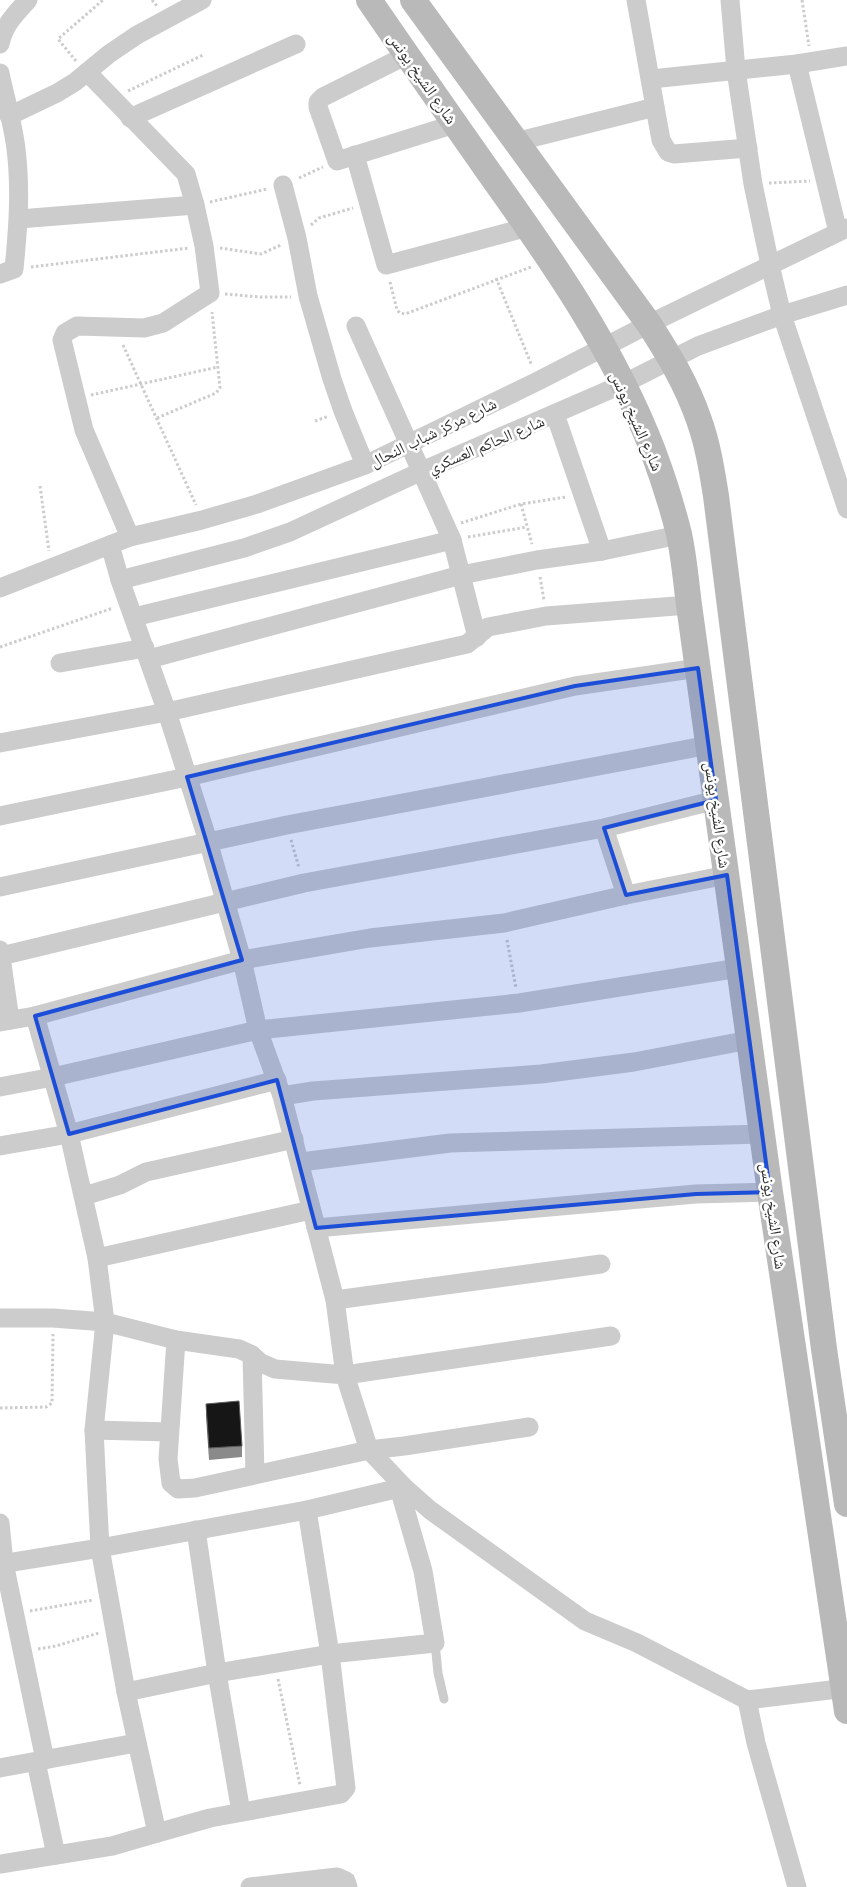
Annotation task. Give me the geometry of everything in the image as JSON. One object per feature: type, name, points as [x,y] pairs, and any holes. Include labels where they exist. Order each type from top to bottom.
[{"type":"street","points":[[0,44],[2,32],[10,19],[28,0]]},
{"type":"street","points":[[9,116],[57,93],[137,35],[202,0]]},
{"type":"street","name":"شارع الشيخ يونس","points":[[369,0],[551,260],[603,347],[623,384],[653,452],[679,535],[770,1192],[846,1696]]},
{"type":"street","name":"شارع الشيخ يونس","points":[[413,0],[649,324],[685,384],[699,420],[710,458],[824,1349],[847,1504]]},
{"type":"street","points":[[636,0],[661,140],[668,152],[674,154],[748,148]]},
{"type":"street","points":[[730,0],[736,70],[753,184],[770,265],[782,315],[847,509]]},
{"type":"street","points":[[130,118],[296,44]]},
{"type":"street","points":[[407,55],[323,97],[318,102],[318,107],[368,203],[386,265],[528,227]]},
{"type":"street","points":[[651,79],[804,63],[847,56]]},
{"type":"street","points":[[804,63],[824,180],[842,230]]},
{"type":"street","points":[[0,72],[16,148],[19,184],[19,219],[7,271]]},
{"type":"street","points":[[86,72],[186,174],[204,246],[210,293],[163,323],[144,328],[77,326],[65,333],[62,340],[84,430],[130,537]]},
{"type":"street","points":[[515,142],[655,107]]},
{"type":"street","points":[[346,158],[456,124]]},
{"type":"street","points":[[283,186],[297,238],[308,296],[343,411],[366,465]]},
{"type":"street","points":[[19,219],[195,205]]},
{"type":"street","name":"شارع مركز شباب النحال","points":[[0,588],[130,537],[202,520],[266,501],[366,465],[842,230]]},
{"type":"street","name":"شارع الحاكم العسكري","points":[[120,580],[235,551],[290,532],[422,471],[623,384],[671,359],[724,335],[782,315],[847,296]]},
{"type":"street","points":[[356,326],[449,534],[477,637]]},
{"type":"street","points":[[556,414],[602,551]]},
{"type":"street","points":[[131,610],[449,534]]},
{"type":"street","points":[[60,663],[147,654],[461,575],[537,560],[602,551],[679,535]]},
{"type":"street","points":[[110,545],[120,580],[167,712],[208,841],[242,960],[258,1030],[280,1088],[335,1300],[345,1376],[369,1450],[401,1488],[466,1538],[585,1621],[637,1643],[747,1700],[846,1696]]},
{"type":"street","points":[[0,743],[167,712],[467,644],[488,627],[546,616],[690,605]]},
{"type":"street","points":[[0,816],[187,778],[575,686],[698,668]]},
{"type":"street","points":[[0,887],[208,841],[709,744]]},
{"type":"street","points":[[716,800],[604,828],[304,883],[1,953],[5,1021],[35,1016],[242,960],[370,938],[504,923],[626,895],[727,875]]},
{"type":"street","points":[[604,828],[626,895]]},
{"type":"street","points":[[0,1087],[258,1030],[519,1003],[739,968]]},
{"type":"street","points":[[35,1016],[69,1134],[97,1258],[105,1322],[94,1430],[100,1548],[136,1743],[156,1833]]},
{"type":"street","points":[[0,1146],[69,1134],[280,1088],[314,1090],[551,1073],[634,1062],[749,1040]]},
{"type":"street","points":[[300,1162],[450,1144],[762,1134]]},
{"type":"street","points":[[84,1196],[120,1185],[146,1172],[294,1139]]},
{"type":"street","points":[[766,1164],[800,1160]]},
{"type":"street","points":[[316,1228],[696,1194],[770,1192]]},
{"type":"street","points":[[97,1258],[311,1210]]},
{"type":"street","points":[[335,1300],[601,1264]]},
{"type":"street","points":[[0,1318],[53,1318],[105,1322],[176,1340],[239,1349],[252,1355],[261,1363],[275,1369],[345,1376],[611,1336]]},
{"type":"street","points":[[176,1340],[168,1459],[171,1482],[178,1489],[195,1488],[369,1450],[529,1427]]},
{"type":"street","points":[[252,1355],[255,1474]]},
{"type":"street","points":[[94,1430],[169,1432]]},
{"type":"street","points":[[2,1563],[100,1548],[307,1510],[401,1488]]},
{"type":"street","points":[[126,1692],[217,1673],[330,1654],[436,1643],[422,1572],[401,1488]]},
{"type":"street","points":[[0,1864],[112,1846],[210,1818],[341,1794],[346,1788],[330,1654],[307,1510]]},
{"type":"street","points":[[0,1523],[2,1563],[22,1652],[56,1855]]},
{"type":"street","points":[[196,1530],[217,1673],[241,1812]]},
{"type":"street","points":[[747,1700],[756,1743],[797,1887]]},
{"type":"street","points":[[0,1768],[136,1743]]},
{"type":"street","points":[[250,1887],[337,1877],[346,1881],[348,1887]]},
{"type":"lane","points":[[436,1643],[439,1679],[444,1699]]},
{"type":"path","points":[[86,72],[58,39],[102,0]]},
{"type":"path","points":[[802,0],[804,63]]},
{"type":"path","points":[[112,99],[203,55]]},
{"type":"path","points":[[195,205],[283,186],[346,158]]},
{"type":"path","points":[[753,184],[824,180]]},
{"type":"path","points":[[7,271],[204,246],[261,254],[297,238],[319,218],[368,203]]},
{"type":"path","points":[[386,265],[397,310],[405,314],[496,278],[551,260]]},
{"type":"path","points":[[496,278],[538,381]]},
{"type":"path","points":[[157,418],[216,394],[220,388],[210,293],[260,297],[308,296]]},
{"type":"path","points":[[116,328],[202,520]]},
{"type":"path","points":[[76,398],[218,367]]},
{"type":"path","points":[[40,486],[52,569]]},
{"type":"path","points":[[449,534],[521,504],[583,494]]},
{"type":"path","points":[[449,534],[527,527],[521,504]]},
{"type":"path","points":[[537,560],[546,616]]},
{"type":"path","points":[[0,647],[131,610]]},
{"type":"path","points":[[287,826],[304,883]]},
{"type":"path","points":[[504,923],[519,1003]]},
{"type":"path","points":[[0,1408],[46,1407],[52,1403],[53,1318]]},
{"type":"path","points":[[14,1614],[108,1597]]},
{"type":"path","points":[[22,1652],[56,1646],[114,1629]]},
{"type":"path","points":[[275,1663],[304,1801]]},
{"type":"highlighted area","points":[[698,668],[716,800],[604,828],[626,895],[727,875],[770,1192],[696,1194],[316,1228],[277,1080],[69,1134],[35,1016],[242,960],[187,777],[575,686]]},
{"type":"building","points":[[239,1401],[242,1446],[209,1448],[206,1404]]}]
